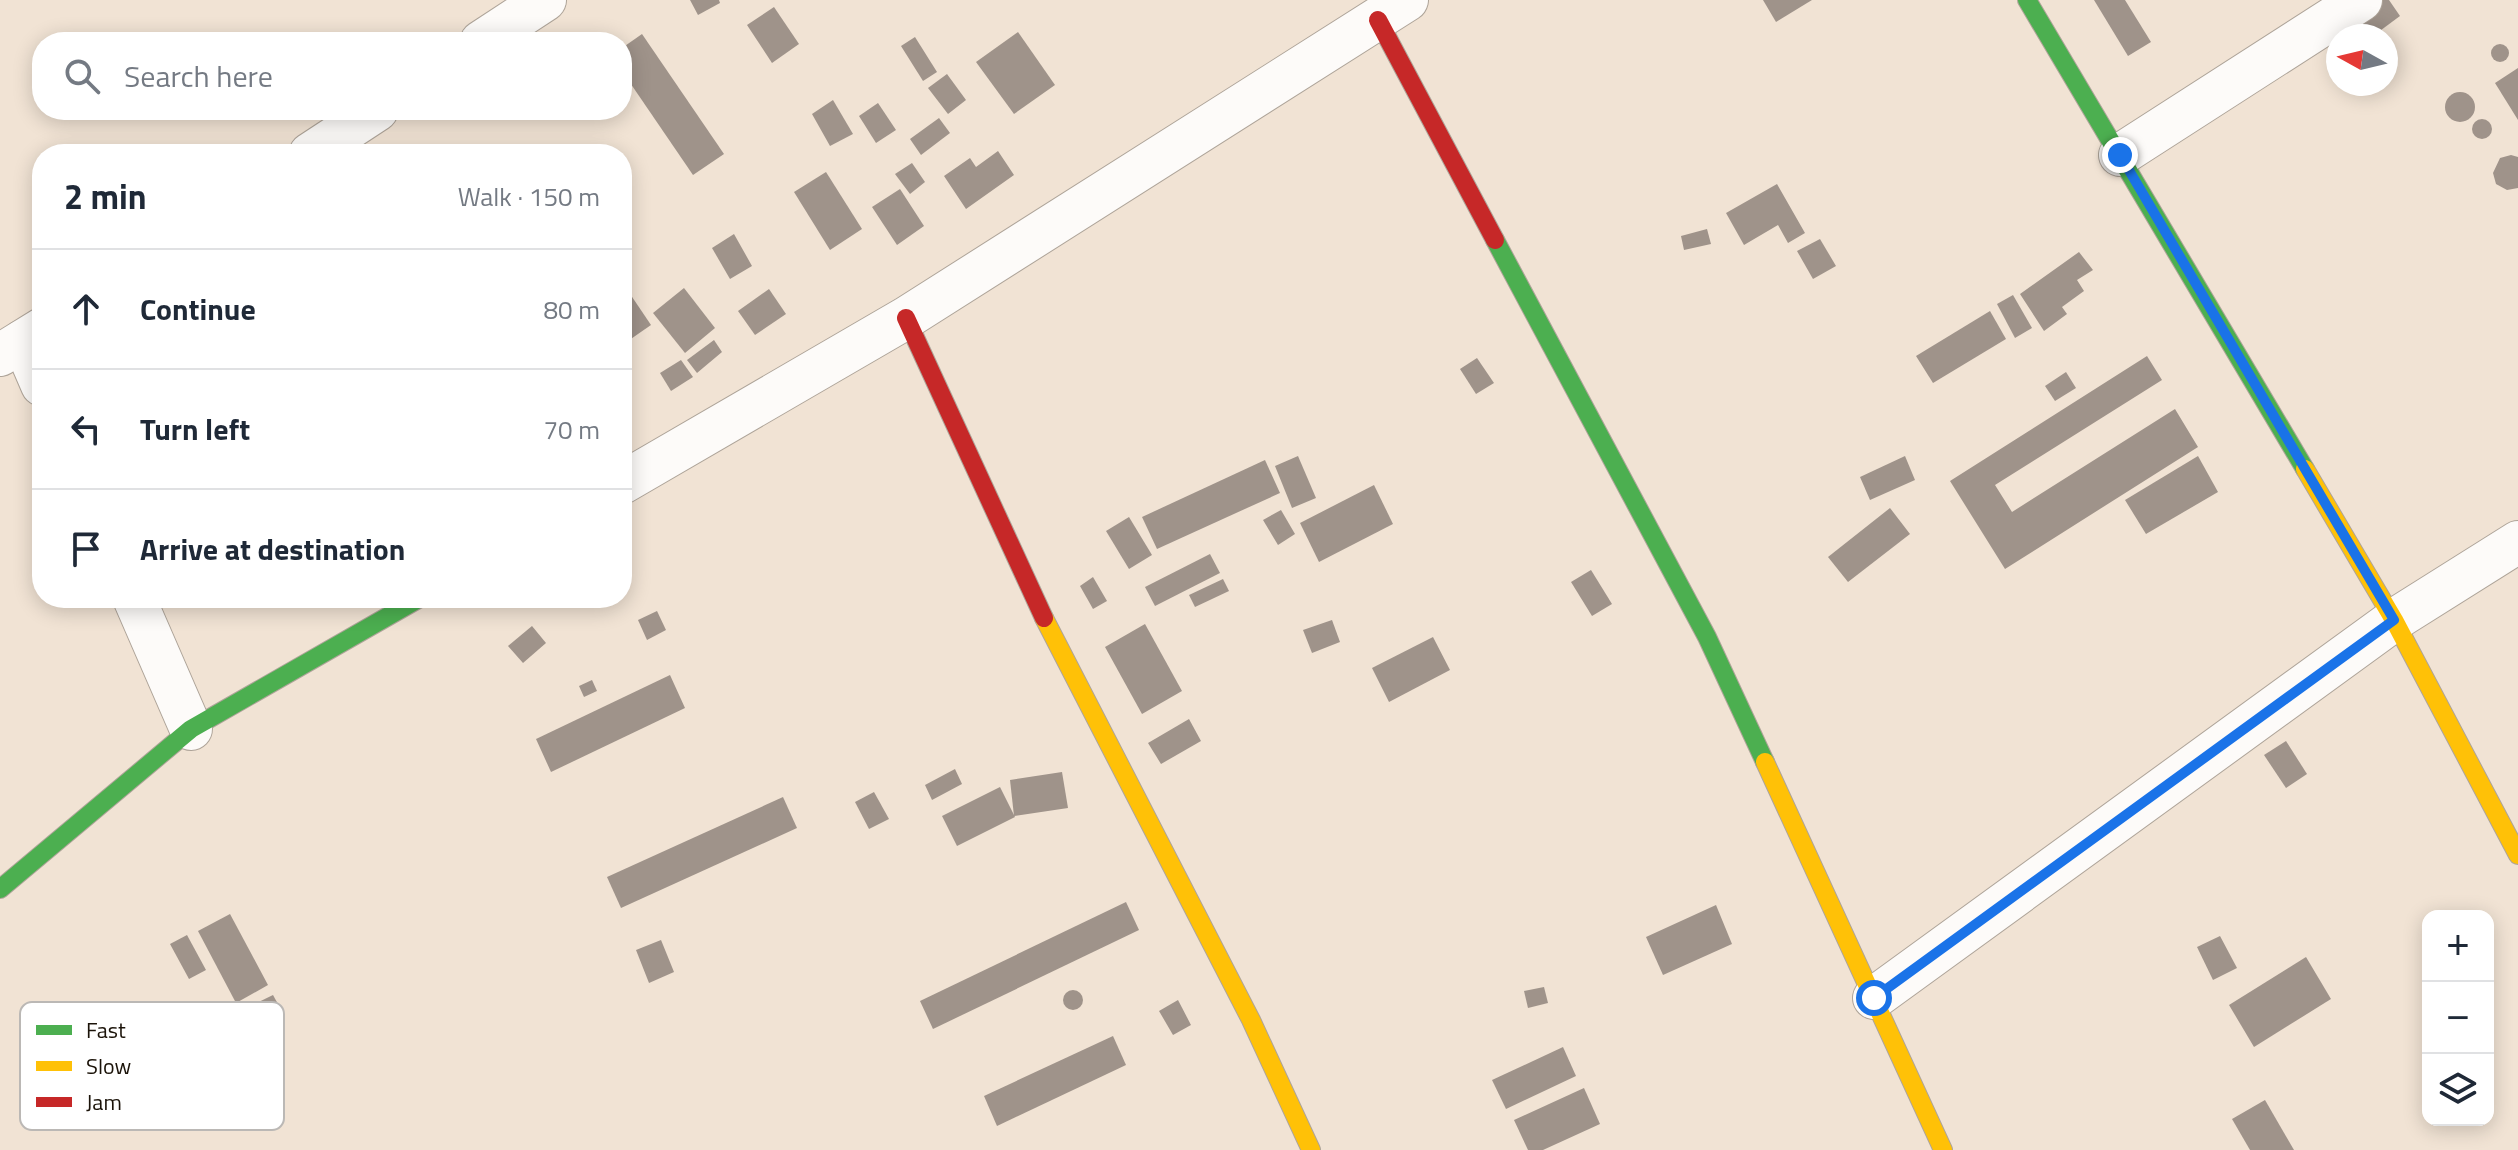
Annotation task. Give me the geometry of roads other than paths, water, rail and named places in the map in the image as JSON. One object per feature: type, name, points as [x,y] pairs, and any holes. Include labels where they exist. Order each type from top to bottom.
[{"type":"street","points":[[496,32],[545,0]]},
{"type":"street","points":[[2027,0],[2394,620],[2518,855]]},
{"type":"street","points":[[2120,155],[2361,0]]},
{"type":"street","points":[[632,477],[906,318],[1393,10],[1707,637],[1943,1150]]},
{"type":"street","points":[[325,144],[362,120]]},
{"type":"street","points":[[906,318],[1034,598],[1251,1020],[1311,1150]]},
{"type":"street","points":[[22,342],[32,364]]},
{"type":"street","points":[[1874,998],[2394,620],[2518,542]]},
{"type":"street","points":[[138,608],[191,729]]},
{"type":"street","points":[[0,889],[191,729],[403,608]]}]
